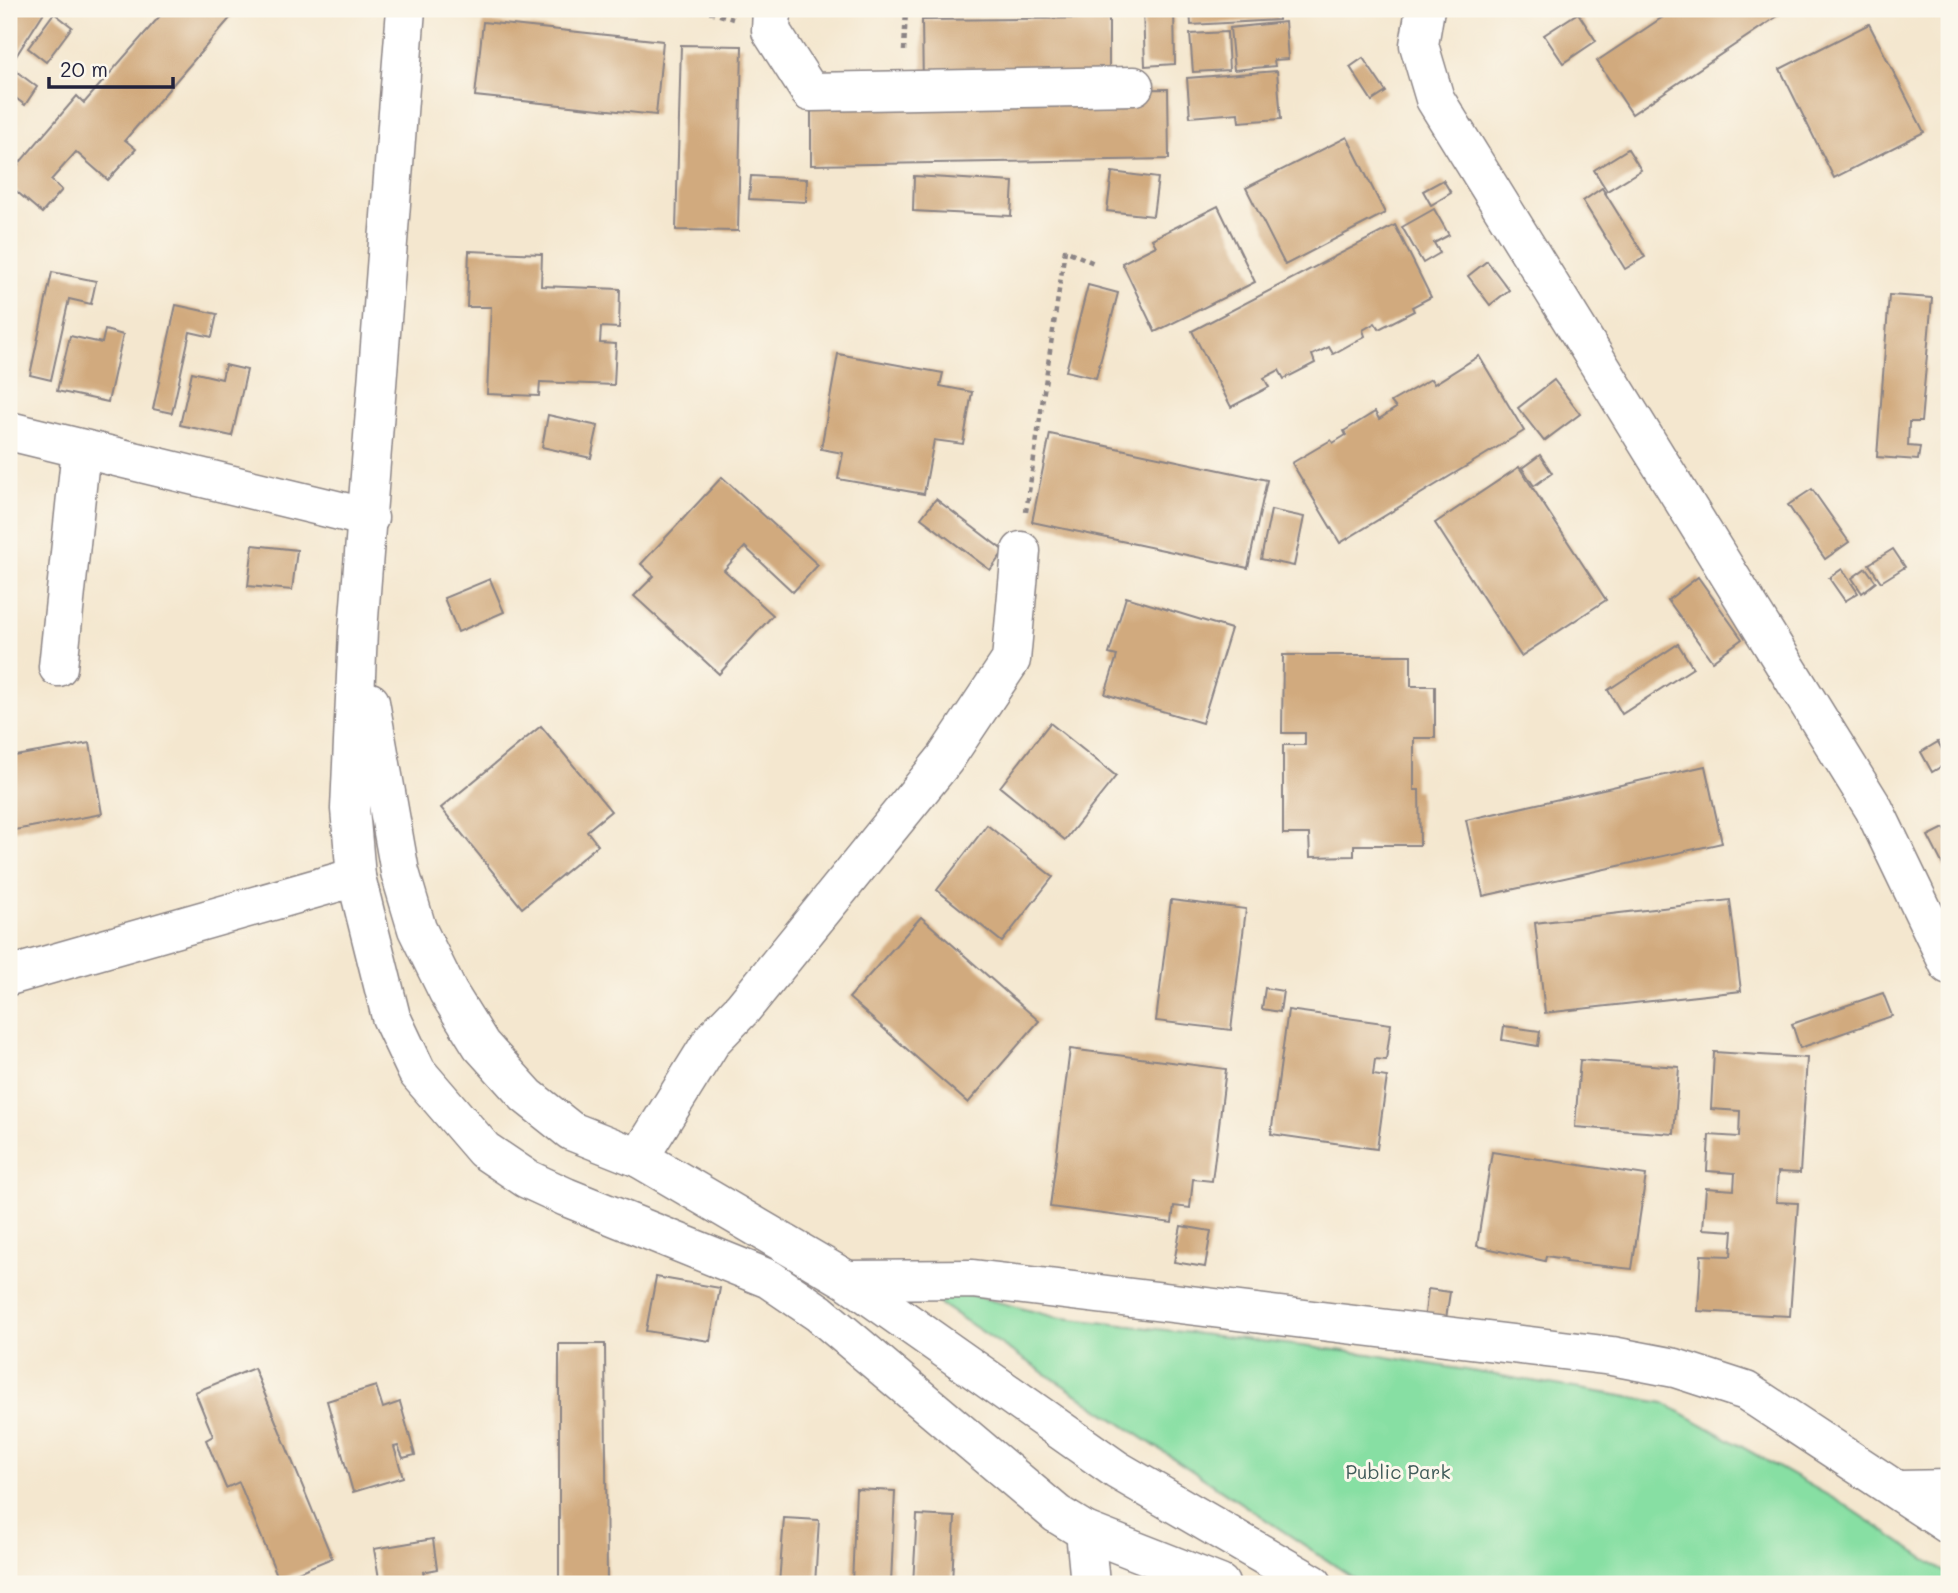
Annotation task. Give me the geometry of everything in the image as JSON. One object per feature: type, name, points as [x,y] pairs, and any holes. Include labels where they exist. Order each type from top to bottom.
[{"type":"street","points":[[406,9],[369,518],[358,631],[350,809],[356,877],[391,1017],[417,1072],[484,1150],[527,1179],[769,1279],[819,1313],[1057,1514],[1085,1531],[1220,1584]]},
{"type":"street","points":[[772,9],[771,31],[810,92],[1133,86]]},
{"type":"street","points":[[1425,9],[1419,45],[1435,99],[1874,809],[1949,965]]},
{"type":"street","points":[[9,431],[369,518]]},
{"type":"street","points":[[58,667],[82,449]]},
{"type":"street","points":[[639,1158],[713,1039],[743,1008],[945,759],[1011,660],[1021,551]]},
{"type":"street","points":[[358,631],[400,872],[417,929],[448,992],[481,1045],[527,1096],[571,1131],[639,1158],[847,1280],[1117,1471],[1313,1584]]},
{"type":"street","points":[[9,976],[356,877]]},
{"type":"street","points":[[847,1280],[973,1279],[1276,1313],[1612,1356],[1663,1366],[1746,1391],[1900,1490],[1949,1525]]},
{"type":"street","points":[[1900,1490],[1949,1489]]},
{"type":"street","points":[[1085,1531],[1090,1584]]},
{"type":"path","points":[[1021,551],[1065,250],[1096,264]]},
{"type":"green space","name":"Public Park","points":[[898,1276],[1055,1317],[1369,1354],[1664,1403],[1847,1506],[1949,1575],[1949,1584],[1363,1584]]},
{"type":"building","points":[[9,9],[46,9],[9,67]]},
{"type":"building","points":[[166,9],[238,9],[125,140],[136,149],[108,180],[76,152],[51,180],[62,190],[42,213],[9,185],[9,175],[77,96],[84,103]]},
{"type":"building","points":[[913,9],[991,9],[991,14],[913,13]]},
{"type":"building","points":[[1143,9],[1174,9],[1175,64],[1145,66]]},
{"type":"building","points":[[1190,9],[1278,9],[1278,20],[1191,25]]},
{"type":"building","points":[[1675,9],[1788,9],[1632,114],[1597,61]]},
{"type":"building","points":[[54,13],[72,27],[46,62],[28,48]]},
{"type":"building","points":[[1578,13],[1596,41],[1563,63],[1544,35]]},
{"type":"building","points":[[1109,18],[1109,84],[923,87],[922,20]]},
{"type":"building","points":[[483,22],[663,41],[656,115],[475,96]]},
{"type":"building","points":[[1285,22],[1288,59],[1274,60],[1275,66],[1234,70],[1230,28]]},
{"type":"building","points":[[1869,24],[1924,132],[1834,178],[1780,69]]},
{"type":"building","points":[[1227,32],[1229,70],[1193,72],[1190,34]]},
{"type":"building","points":[[681,45],[742,46],[738,231],[676,230]]},
{"type":"building","points":[[1363,58],[1386,92],[1372,101],[1350,67]]},
{"type":"building","points":[[16,71],[37,87],[25,105],[9,93],[9,80]]},
{"type":"building","points":[[1277,71],[1281,119],[1239,122],[1238,113],[1190,117],[1187,78]]},
{"type":"building","points":[[1168,89],[1169,159],[811,165],[811,94]]},
{"type":"building","points":[[1347,137],[1385,213],[1285,265],[1246,188]]},
{"type":"building","points":[[1628,149],[1641,170],[1607,191],[1594,170]]},
{"type":"building","points":[[1112,172],[1158,178],[1153,216],[1107,211]]},
{"type":"building","points":[[751,176],[807,179],[806,202],[749,199]]},
{"type":"building","points":[[914,176],[1013,182],[1011,216],[913,211]]},
{"type":"building","points":[[1443,180],[1451,193],[1431,205],[1423,191]]},
{"type":"building","points":[[1602,188],[1645,257],[1625,269],[1583,201]]},
{"type":"building","points":[[1218,206],[1255,282],[1155,332],[1122,263],[1156,246],[1152,239]]},
{"type":"building","points":[[1434,209],[1449,235],[1434,243],[1440,253],[1423,263],[1402,227]]},
{"type":"building","points":[[1395,225],[1431,297],[1412,307],[1414,311],[1379,329],[1375,323],[1363,330],[1365,336],[1333,354],[1329,347],[1312,355],[1315,363],[1284,379],[1279,370],[1264,378],[1269,387],[1231,407],[1192,331]]},
{"type":"building","points":[[469,251],[542,254],[541,286],[620,289],[619,328],[601,327],[600,343],[616,344],[614,385],[540,382],[539,396],[487,394],[491,307],[467,307]]},
{"type":"building","points":[[1487,261],[1509,290],[1490,305],[1468,276]]},
{"type":"building","points":[[52,272],[96,281],[91,304],[69,299],[51,380],[30,375]]},
{"type":"building","points":[[1088,285],[1118,293],[1096,378],[1066,371]]},
{"type":"building","points":[[1889,295],[1932,298],[1921,422],[1909,422],[1908,446],[1920,447],[1918,460],[1877,457]]},
{"type":"building","points":[[176,305],[217,314],[212,337],[190,332],[172,413],[153,409]]},
{"type":"building","points":[[105,330],[123,335],[108,402],[57,391],[70,336],[102,343]]},
{"type":"building","points":[[838,354],[943,373],[940,386],[972,392],[963,444],[934,440],[924,494],[838,479],[843,453],[821,449]]},
{"type":"building","points":[[1479,356],[1524,431],[1340,543],[1292,463],[1331,440],[1333,443],[1346,435],[1344,431],[1375,412],[1379,419],[1396,408],[1391,402],[1431,379],[1434,384]]},
{"type":"building","points":[[225,365],[247,370],[232,436],[180,425],[192,372],[222,379]]},
{"type":"building","points":[[1554,380],[1580,414],[1544,441],[1518,408]]},
{"type":"building","points":[[548,415],[598,426],[591,458],[542,447]]},
{"type":"building","points":[[1050,434],[1267,480],[1248,568],[1032,522]]},
{"type":"building","points":[[1540,455],[1552,473],[1534,486],[1522,468]]},
{"type":"building","points":[[1519,467],[1606,600],[1521,656],[1435,523]]},
{"type":"building","points":[[722,477],[818,565],[793,592],[745,547],[724,570],[773,615],[719,674],[634,596],[654,576],[641,564]]},
{"type":"building","points":[[1812,489],[1849,542],[1825,559],[1788,505]]},
{"type":"building","points":[[936,499],[1004,551],[990,570],[921,518]]},
{"type":"building","points":[[1271,510],[1304,517],[1294,566],[1261,559]]},
{"type":"building","points":[[253,545],[297,550],[292,590],[248,586]]},
{"type":"building","points":[[1893,549],[1905,567],[1881,582],[1869,564]]},
{"type":"building","points":[[1866,568],[1876,582],[1862,593],[1852,578]]},
{"type":"building","points":[[1842,569],[1858,593],[1845,601],[1829,578]]},
{"type":"building","points":[[1698,577],[1742,639],[1712,661],[1668,600]]},
{"type":"building","points":[[490,579],[504,612],[458,632],[444,598]]},
{"type":"building","points":[[1126,597],[1231,629],[1202,723],[1105,694],[1117,656],[1109,654]]},
{"type":"building","points":[[1678,644],[1693,668],[1622,714],[1608,690]]},
{"type":"building","points":[[1283,655],[1411,655],[1411,686],[1435,686],[1435,738],[1414,738],[1414,790],[1419,790],[1420,845],[1354,845],[1354,856],[1310,857],[1309,834],[1283,834],[1283,745],[1305,745],[1305,733],[1282,733]]},
{"type":"building","points":[[1050,723],[1116,776],[1065,840],[1000,787]]},
{"type":"building","points":[[541,726],[611,811],[587,831],[598,845],[522,908],[441,808]]},
{"type":"building","points":[[1938,742],[1949,762],[1932,772],[1921,752]]},
{"type":"building","points":[[90,743],[102,814],[9,831],[9,757]]},
{"type":"building","points":[[1705,766],[1722,843],[1483,896],[1466,820]]},
{"type":"building","points":[[987,825],[1053,877],[1002,942],[937,890]]},
{"type":"building","points":[[1944,828],[1949,832],[1949,867],[1945,869],[1928,836]]},
{"type":"building","points":[[1171,900],[1246,909],[1231,1030],[1156,1021]]},
{"type":"building","points":[[1730,900],[1741,991],[1545,1013],[1535,923]]},
{"type":"building","points":[[921,917],[1039,1021],[968,1103],[849,998]]},
{"type":"building","points":[[1265,988],[1283,991],[1280,1012],[1262,1009]]},
{"type":"building","points":[[1883,993],[1892,1016],[1800,1048],[1792,1024]]},
{"type":"building","points":[[1288,1010],[1391,1024],[1386,1060],[1375,1059],[1373,1075],[1387,1077],[1377,1149],[1271,1134]]},
{"type":"building","points":[[1504,1026],[1540,1031],[1538,1046],[1502,1040]]},
{"type":"building","points":[[1070,1049],[1226,1069],[1212,1181],[1193,1179],[1190,1208],[1174,1206],[1172,1223],[1050,1207]]},
{"type":"building","points":[[1714,1052],[1807,1058],[1800,1173],[1778,1172],[1776,1202],[1798,1203],[1790,1316],[1698,1311],[1701,1255],[1731,1256],[1733,1231],[1703,1229],[1706,1188],[1734,1190],[1735,1173],[1707,1171],[1709,1135],[1739,1137],[1740,1111],[1711,1109]]},
{"type":"building","points":[[1580,1060],[1679,1067],[1674,1134],[1575,1127]]},
{"type":"building","points":[[1492,1152],[1646,1175],[1632,1269],[1565,1262],[1566,1259],[1546,1256],[1545,1261],[1477,1246]]},
{"type":"building","points":[[1181,1226],[1211,1231],[1205,1267],[1174,1262]]},
{"type":"building","points":[[656,1277],[720,1288],[710,1341],[646,1331]]},
{"type":"building","points":[[1428,1289],[1450,1292],[1445,1325],[1424,1321]]},
{"type":"building","points":[[559,1344],[605,1344],[607,1584],[559,1584]]},
{"type":"building","points":[[254,1368],[332,1558],[279,1580],[239,1482],[226,1488],[206,1440],[213,1436],[195,1392]]},
{"type":"building","points":[[376,1386],[383,1408],[400,1402],[415,1455],[403,1458],[398,1446],[394,1447],[403,1477],[353,1492],[327,1401]]},
{"type":"building","points":[[856,1489],[895,1491],[891,1584],[852,1584]]},
{"type":"building","points":[[917,1515],[955,1517],[952,1584],[913,1584]]},
{"type":"building","points":[[784,1518],[819,1520],[815,1584],[779,1584]]},
{"type":"building","points":[[433,1539],[437,1569],[423,1572],[425,1584],[380,1584],[374,1549]]}]
